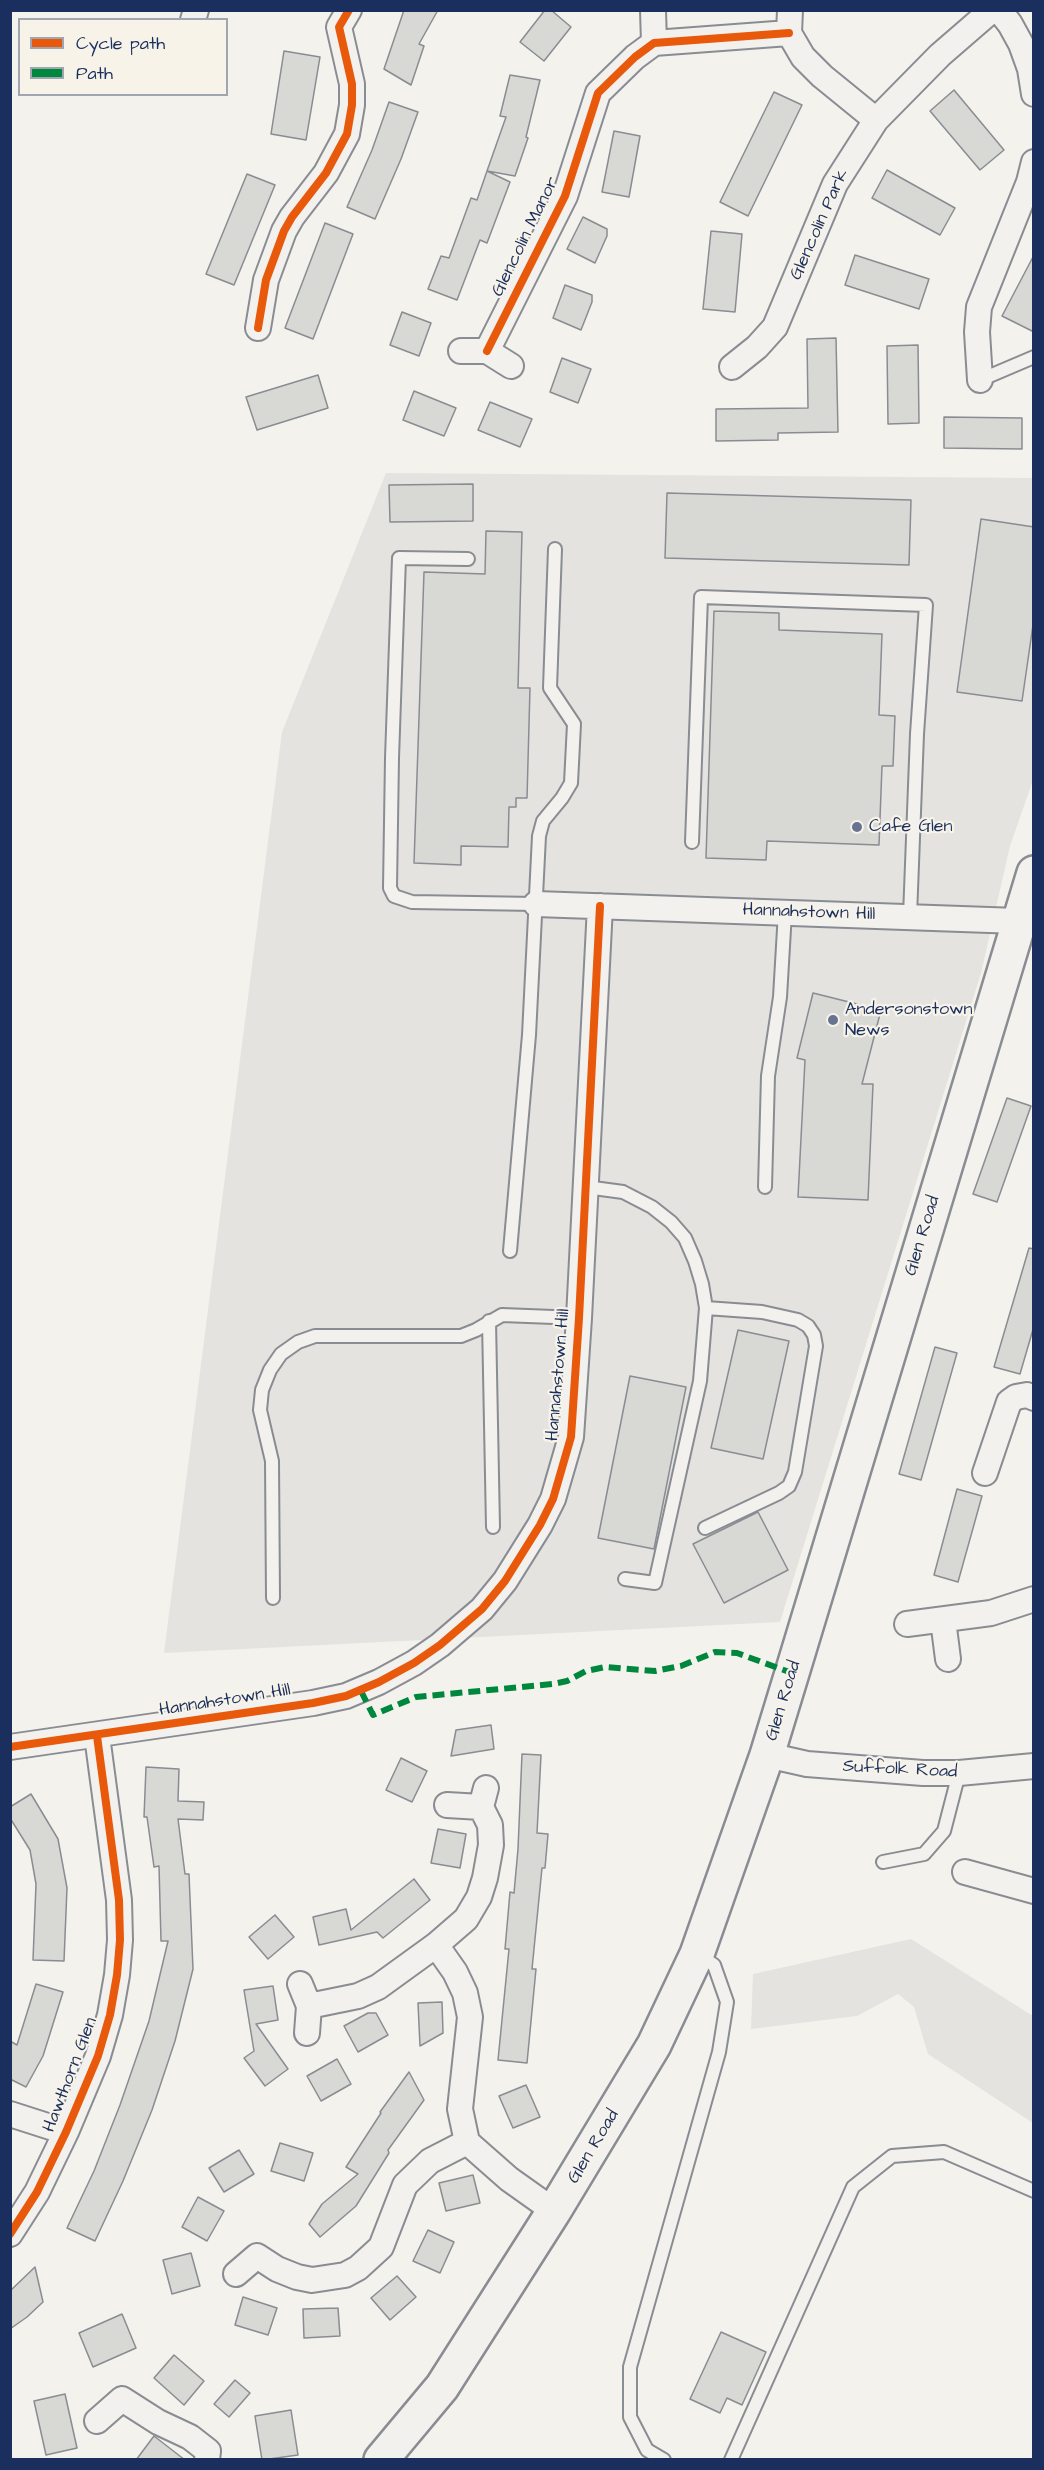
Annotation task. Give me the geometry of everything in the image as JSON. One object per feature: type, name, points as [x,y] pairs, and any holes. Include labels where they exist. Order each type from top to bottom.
[{"type":"main road","name":"Glen Road","points":[[381,2460],[442,2387],[554,2211],[654,2045],[697,1954],[767,1755],[1017,921],[1034,873]]},
{"type":"street","points":[[258,328],[266,279],[284,231],[326,173],[347,134],[352,112],[352,84],[339,27],[349,10]]},
{"type":"street","points":[[653,10],[654,43],[790,22],[803,57],[822,76],[876,120]]},
{"type":"street","name":"Glencolin Park","points":[[732,368],[757,348],[775,327],[835,184],[876,120],[940,55],[992,10]]},
{"type":"street","points":[[999,10],[1021,44],[1030,69],[1034,94]]},
{"type":"street","name":"Glencolin Manor","points":[[486,351],[565,196],[598,93],[635,57],[654,43]]},
{"type":"street","points":[[980,380],[977,332],[979,307],[1029,182],[1034,162]]},
{"type":"street","points":[[461,351],[486,351],[511,366]]},
{"type":"street","name":"Hannahstown Hill","points":[[536,904],[1017,921]]},
{"type":"street","name":"Hannahstown Hill","points":[[10,1747],[97,1736],[346,1696],[379,1682],[414,1663],[460,1629],[482,1609],[505,1581],[540,1525],[553,1499],[571,1437],[600,906]]},
{"type":"street","points":[[985,1473],[1009,1402],[1016,1397],[1027,1395],[1034,1398]]},
{"type":"street","points":[[908,1624],[992,1613],[1034,1599]]},
{"type":"street","points":[[943,1620],[948,1659]]},
{"type":"street","name":"Hawthorn Glen","points":[[10,2234],[37,2193],[98,2056],[110,2015],[117,1975],[119,1900],[97,1736]]},
{"type":"street","name":"Suffolk Road","points":[[767,1755],[807,1764],[861,1770],[959,1773],[1034,1766]]},
{"type":"street","points":[[307,2033],[305,1995],[358,1996],[378,1986],[436,1945],[466,1919],[479,1898],[491,1845],[490,1826],[484,1798],[447,1805]]},
{"type":"street","points":[[965,1872],[1034,1891]]},
{"type":"street","points":[[436,1945],[455,1971],[465,1993],[470,2017],[460,2109],[467,2142],[509,2179],[554,2211]]},
{"type":"street","points":[[10,2114],[66,2132]]},
{"type":"street","points":[[236,2274],[257,2256],[277,2269],[312,2280],[345,2275],[358,2268],[381,2247],[405,2185],[430,2161],[467,2142]]},
{"type":"street","points":[[97,2421],[122,2399],[158,2422],[190,2437],[208,2451],[207,2460]]},
{"type":"lane","points":[[980,380],[1034,357]]},
{"type":"lane","points":[[510,1251],[530,1035],[539,836],[543,821],[571,783],[574,724],[550,688],[555,549]]},
{"type":"lane","points":[[468,559],[399,558],[390,888],[394,896],[412,902],[536,904]]},
{"type":"lane","points":[[692,842],[701,597],[926,605],[917,734],[910,916]]},
{"type":"lane","points":[[765,1187],[768,1076],[780,997],[785,912]]},
{"type":"lane","points":[[586,1187],[623,1192],[652,1207],[671,1222],[685,1239],[695,1261],[706,1308],[700,1381],[655,1583],[625,1579]]},
{"type":"lane","points":[[705,1528],[779,1493],[789,1485],[795,1472],[816,1346],[814,1335],[808,1326],[798,1320],[762,1312],[706,1308]]},
{"type":"lane","points":[[273,1598],[272,1461],[260,1410],[262,1390],[270,1370],[281,1354],[298,1342],[315,1336],[461,1336],[502,1315],[579,1318]]},
{"type":"lane","points":[[489,1321],[493,1527]]},
{"type":"lane","points":[[882,1862],[924,1854],[944,1831],[959,1773]]},
{"type":"lane","points":[[664,2460],[647,2450],[630,2417],[630,2367],[719,2052],[727,2001],[714,1965],[697,1954]]},
{"type":"lane","points":[[731,2460],[853,2187],[892,2156],[944,2152],[1034,2191]]},
{"type":"shaded area","points":[[386,473],[1033,478],[1033,780],[1010,846],[981,973],[780,1622],[164,1653],[282,732]]},
{"type":"shaded area","points":[[911,1939],[1033,2016],[1033,2123],[928,2054],[914,2007],[898,1994],[857,2016],[751,2029],[753,1974]]},
{"type":"building","points":[[404,10],[438,10],[419,44],[424,46],[411,85],[384,69]]},
{"type":"building","points":[[545,10],[551,10],[571,27],[544,61],[520,42]]},
{"type":"building","points":[[284,51],[320,57],[306,140],[271,134]]},
{"type":"building","points":[[510,75],[540,80],[526,137],[528,138],[515,176],[487,171],[506,117],[500,116]]},
{"type":"building","points":[[954,90],[1004,150],[980,170],[930,111]]},
{"type":"building","points":[[774,92],[802,105],[748,216],[720,202]]},
{"type":"building","points":[[389,102],[418,112],[375,219],[347,207],[372,150]]},
{"type":"building","points":[[614,131],[640,136],[629,197],[602,192]]},
{"type":"building","points":[[887,170],[955,208],[940,235],[872,198]]},
{"type":"building","points":[[487,171],[510,182],[487,243],[480,240],[457,300],[428,289],[441,256],[449,258],[471,198],[477,200]]},
{"type":"building","points":[[247,174],[275,185],[234,285],[206,274]]},
{"type":"building","points":[[583,217],[607,229],[607,236],[595,263],[567,249]]},
{"type":"building","points":[[325,223],[353,234],[313,339],[285,328]]},
{"type":"building","points":[[711,231],[742,234],[735,312],[703,309]]},
{"type":"building","points":[[855,255],[929,279],[919,309],[845,285]]},
{"type":"building","points":[[1034,255],[1034,332],[1002,316]]},
{"type":"building","points":[[565,285],[592,295],[592,302],[581,330],[553,318]]},
{"type":"building","points":[[402,312],[431,323],[419,356],[390,345]]},
{"type":"building","points":[[836,338],[838,432],[778,433],[778,440],[716,441],[716,409],[808,408],[807,339]]},
{"type":"building","points":[[918,345],[919,423],[888,424],[887,346]]},
{"type":"building","points":[[562,358],[591,369],[578,403],[550,392]]},
{"type":"building","points":[[318,375],[328,408],[257,430],[246,397]]},
{"type":"building","points":[[414,391],[456,408],[444,436],[403,420]]},
{"type":"building","points":[[490,402],[532,419],[520,447],[478,430]]},
{"type":"building","points":[[944,417],[1022,418],[1022,449],[944,448]]},
{"type":"building","points":[[473,484],[473,521],[390,522],[389,485]]},
{"type":"building","points":[[667,493],[911,500],[909,565],[665,558]]},
{"type":"building","points":[[981,519],[1034,527],[1034,618],[1022,701],[957,692]]},
{"type":"building","points":[[486,531],[522,532],[518,688],[530,688],[527,798],[516,798],[516,807],[509,807],[508,847],[461,846],[461,865],[414,863],[424,572],[485,574]]},
{"type":"building","points":[[714,611],[779,613],[779,630],[882,634],[879,715],[895,716],[893,766],[882,766],[879,845],[767,841],[766,860],[706,858]]},
{"type":"building","points":[[813,993],[881,1010],[862,1084],[873,1084],[868,1200],[798,1197],[805,1060],[797,1058]]},
{"type":"building","points":[[1007,1098],[1031,1106],[997,1202],[973,1194]]},
{"type":"building","points":[[1029,1248],[1034,1249],[1034,1326],[1020,1374],[994,1367]]},
{"type":"building","points":[[738,1330],[789,1341],[763,1459],[711,1448]]},
{"type":"building","points":[[935,1347],[957,1353],[921,1480],[899,1474]]},
{"type":"building","points":[[630,1376],[686,1387],[654,1549],[598,1538]]},
{"type":"building","points":[[957,1489],[982,1496],[958,1582],[934,1575]]},
{"type":"building","points":[[758,1512],[788,1570],[724,1603],[693,1544]]},
{"type":"building","points":[[491,1725],[494,1749],[451,1756],[456,1730]]},
{"type":"building","points":[[522,1754],[541,1755],[537,1833],[548,1834],[545,1868],[542,1868],[532,1969],[536,1969],[527,2063],[498,2060],[509,1949],[505,1949],[510,1892],[514,1893],[518,1849]]},
{"type":"building","points":[[401,1758],[427,1771],[412,1802],[386,1790]]},
{"type":"building","points":[[146,1767],[179,1769],[178,1801],[204,1802],[203,1820],[178,1819],[185,1874],[189,1874],[193,1969],[175,2041],[152,2110],[95,2241],[67,2228],[94,2171],[120,2105],[149,2021],[168,1941],[161,1941],[159,1866],[154,1867],[147,1817],[144,1817]]},
{"type":"building","points":[[31,1794],[58,1839],[67,1888],[64,1961],[33,1960],[36,1884],[30,1850],[10,1818],[10,1807]]},
{"type":"building","points":[[438,1829],[466,1834],[460,1868],[431,1863]]},
{"type":"building","points":[[414,1879],[430,1900],[383,1938],[377,1932],[319,1945],[313,1917],[346,1909],[351,1930]]},
{"type":"building","points":[[275,1915],[294,1937],[268,1959],[249,1937]]},
{"type":"building","points":[[36,1984],[63,1992],[43,2056],[26,2087],[10,2079],[10,2041],[17,2045]]},
{"type":"building","points":[[273,1986],[278,2020],[256,2024],[288,2069],[265,2086],[244,2058],[254,2051],[244,1990]]},
{"type":"building","points":[[442,2002],[443,2033],[420,2046],[418,2003]]},
{"type":"building","points":[[368,2013],[376,2013],[388,2035],[358,2052],[344,2026]]},
{"type":"building","points":[[337,2059],[351,2084],[321,2101],[307,2076]]},
{"type":"building","points":[[409,2072],[424,2100],[388,2150],[389,2153],[356,2206],[320,2237],[309,2224],[322,2204],[358,2174],[346,2167],[380,2112]]},
{"type":"building","points":[[526,2085],[540,2117],[513,2128],[499,2096]]},
{"type":"building","points":[[280,2143],[313,2153],[304,2181],[271,2171]]},
{"type":"building","points":[[239,2150],[254,2174],[224,2192],[209,2168]]},
{"type":"building","points":[[473,2175],[480,2203],[446,2211],[439,2183]]},
{"type":"building","points":[[198,2197],[224,2211],[207,2241],[182,2227]]},
{"type":"building","points":[[428,2230],[454,2242],[440,2273],[413,2261]]},
{"type":"building","points":[[191,2253],[200,2286],[172,2294],[163,2260]]},
{"type":"building","points":[[35,2267],[43,2302],[10,2329],[10,2291]]},
{"type":"building","points":[[397,2276],[416,2297],[390,2320],[371,2298]]},
{"type":"building","points":[[243,2297],[277,2308],[268,2335],[235,2325]]},
{"type":"building","points":[[338,2308],[340,2336],[304,2338],[303,2309]]},
{"type":"building","points":[[122,2314],[136,2348],[93,2367],[79,2333]]},
{"type":"building","points":[[721,2332],[766,2352],[742,2405],[727,2398],[720,2413],[690,2399]]},
{"type":"building","points":[[174,2355],[204,2381],[184,2405],[154,2378]]},
{"type":"building","points":[[235,2380],[250,2393],[229,2417],[214,2404]]},
{"type":"building","points":[[65,2394],[77,2448],[46,2455],[34,2401]]},
{"type":"building","points":[[291,2410],[298,2455],[262,2460],[255,2416]]},
{"type":"building","points":[[154,2436],[185,2460],[136,2460]]},
{"type":"marked path","points":[[361,1691],[373,1715],[416,1697],[553,1684],[567,1681],[586,1671],[605,1667],[655,1671],[681,1666],[715,1652],[737,1653],[792,1673]]},
{"type":"cycle path","points":[[258,328],[266,280],[284,231],[326,173],[347,134],[352,105],[352,84],[339,27],[349,10]]},
{"type":"cycle path","points":[[487,351],[565,196],[598,93],[635,57],[654,43],[789,33]]},
{"type":"cycle path","points":[[10,1747],[313,1703],[346,1696],[379,1682],[414,1663],[440,1645],[482,1609],[505,1581],[540,1525],[553,1499],[571,1437],[600,906]]},
{"type":"cycle path","points":[[10,2234],[37,2192],[66,2132],[98,2056],[110,2015],[117,1975],[120,1940],[119,1900],[97,1736]]},
{"type":"place","name":"Cafe Glen","points":[[857,827]]},
{"type":"place","name":"Andersonstown News","points":[[833,1020]]}]
